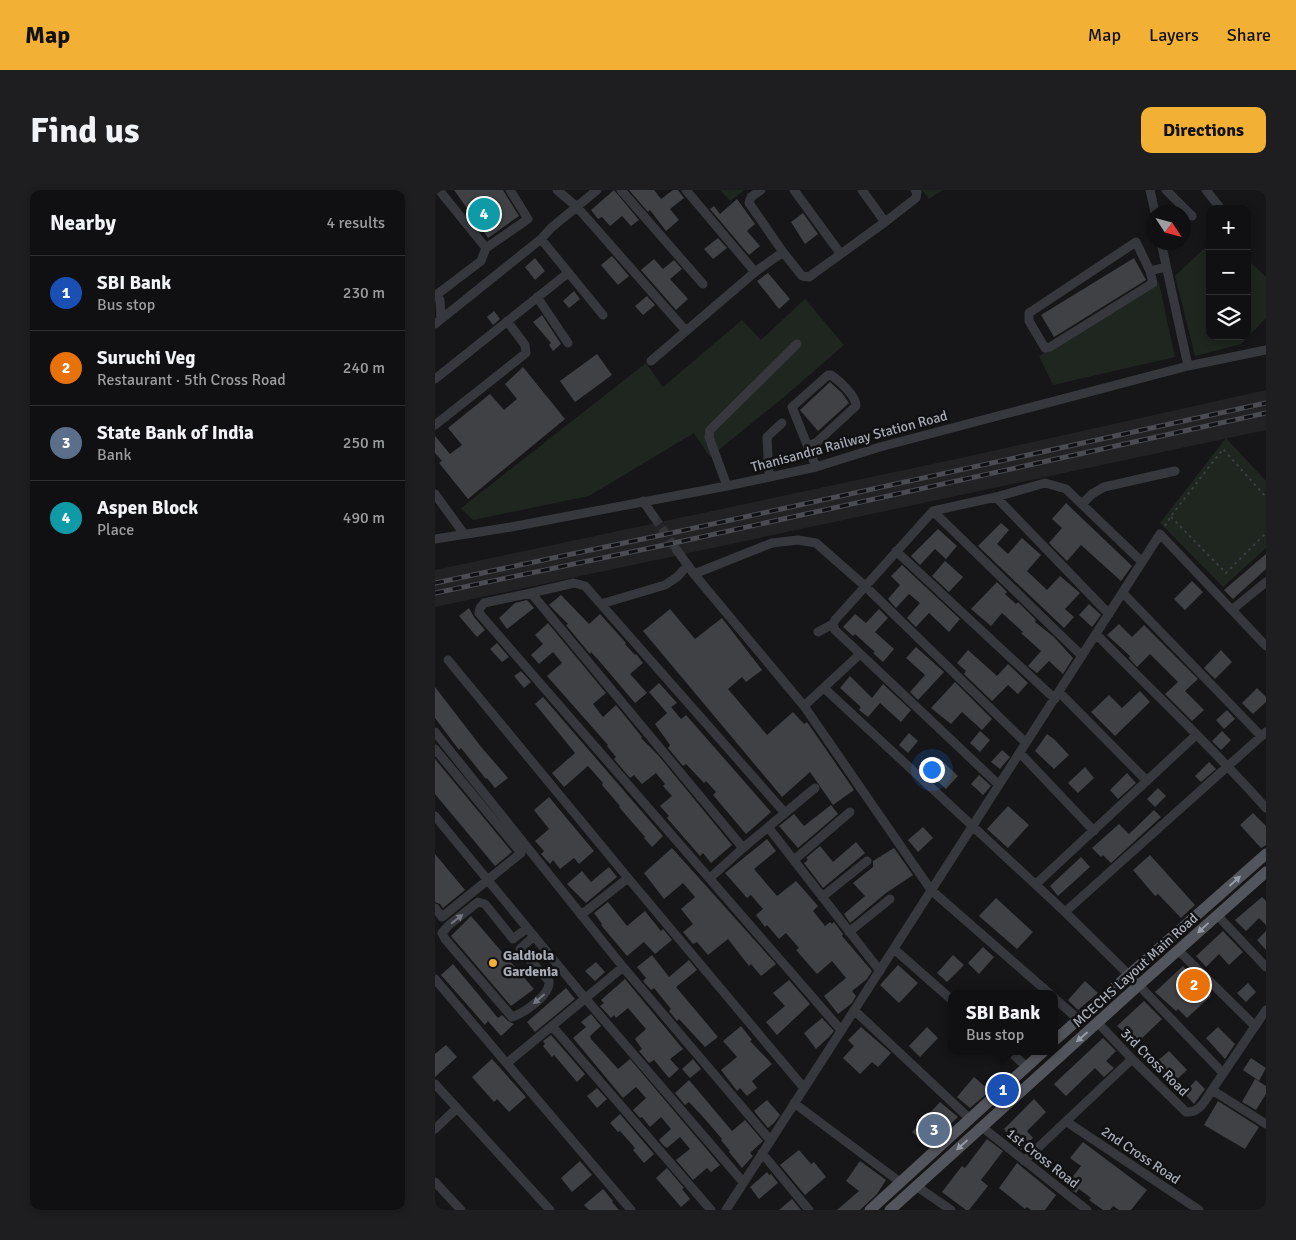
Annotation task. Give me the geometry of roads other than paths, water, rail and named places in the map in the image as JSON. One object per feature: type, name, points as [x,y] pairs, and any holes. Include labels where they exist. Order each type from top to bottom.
[{"type":"main road","name":"MCECHS Layout Main Road","points":[[1058,1037],[1266,854]]},
{"type":"main road","name":"MCECHS Layout Main Road","points":[[890,1210],[1217,915],[1264,878]]},
{"type":"main road","points":[[870,1210],[1040,1055]]},
{"type":"street","points":[[439,190],[485,248]]},
{"type":"street","points":[[437,294],[481,261],[485,248],[528,219],[510,190]]},
{"type":"street","points":[[557,190],[577,207],[686,331]]},
{"type":"street","points":[[438,322],[541,239],[597,190]]},
{"type":"street","points":[[621,190],[703,284]]},
{"type":"street","points":[[685,190],[755,272]]},
{"type":"street","points":[[761,190],[751,197],[749,203],[802,276],[809,276],[885,222],[916,198],[917,192],[915,190]]},
{"type":"street","points":[[794,190],[840,253]]},
{"type":"street","points":[[862,190],[885,222]]},
{"type":"street","points":[[1150,190],[1153,205]]},
{"type":"street","points":[[1166,190],[1192,216]]},
{"type":"street","points":[[1205,190],[1218,205]]},
{"type":"street","points":[[541,239],[603,315]]},
{"type":"street","points":[[1136,242],[1150,271],[1153,283],[1051,347],[1045,348],[1029,321],[1029,313],[1136,242]]},
{"type":"street","points":[[1163,250],[1188,366]]},
{"type":"street","points":[[651,361],[755,272],[783,252]]},
{"type":"street","points":[[438,322],[441,300],[437,294],[437,288],[471,262]]},
{"type":"street","points":[[1150,271],[1166,267]]},
{"type":"street","points":[[435,379],[568,272]]},
{"type":"street","points":[[537,297],[569,343]]},
{"type":"street","points":[[435,425],[526,353],[525,344],[507,321]]},
{"type":"street","points":[[727,486],[709,437],[710,430],[797,344]]},
{"type":"street","name":"Thanisandra Railway Station Road","points":[[435,539],[511,527],[816,467],[880,447],[1188,366],[1266,350]]},
{"type":"street","points":[[808,446],[817,442],[856,406],[853,396],[831,375],[828,375],[792,407],[816,467]]},
{"type":"street","points":[[769,477],[767,437],[782,422]]},
{"type":"street","points":[[1082,504],[1091,494],[1104,487],[1175,472]]},
{"type":"street","points":[[818,632],[833,624],[933,511],[996,497],[1045,483],[1066,489],[1142,562]]},
{"type":"street","points":[[435,494],[464,534]]},
{"type":"street","points":[[996,497],[1109,614]]},
{"type":"street","points":[[643,501],[654,517]]},
{"type":"street","points":[[933,511],[1082,656]]},
{"type":"street","points":[[726,1210],[1160,534],[1266,646]]},
{"type":"street","points":[[695,574],[772,544],[798,540],[816,542],[865,586],[1026,743]]},
{"type":"street","points":[[676,548],[695,574],[804,706],[931,890],[1045,990]]},
{"type":"street","points":[[896,552],[1057,695],[1147,781]]},
{"type":"street","points":[[601,604],[665,585],[688,565]]},
{"type":"street","points":[[1233,609],[1266,582]]},
{"type":"street","points":[[785,813],[585,586],[574,583],[484,603],[480,608],[479,613],[841,1030]]},
{"type":"street","points":[[531,593],[743,848]]},
{"type":"street","points":[[1065,912],[1264,734],[1123,593]]},
{"type":"street","points":[[833,624],[835,630],[999,785]]},
{"type":"street","points":[[1096,634],[1228,765],[1266,808]]},
{"type":"street","points":[[804,706],[860,654]]},
{"type":"street","points":[[448,660],[804,1088]]},
{"type":"street","points":[[824,688],[1036,884],[1139,985],[1223,1073]]},
{"type":"street","points":[[435,732],[623,967],[770,1140]]},
{"type":"street","points":[[1036,884],[1196,735]]},
{"type":"street","points":[[435,749],[521,853],[490,883],[443,917],[435,908]]},
{"type":"street","points":[[1020,753],[1094,831]]},
{"type":"street","points":[[710,878],[815,788]]},
{"type":"street","points":[[794,860],[850,812]]},
{"type":"street","points":[[435,816],[585,998],[743,1182]]},
{"type":"street","points":[[768,827],[880,970]]},
{"type":"street","points":[[822,897],[867,861]]},
{"type":"street","points":[[581,915],[628,878]]},
{"type":"street","points":[[849,932],[890,898]]},
{"type":"street","points":[[527,928],[513,938],[485,904],[481,902],[449,925],[442,933],[445,939],[512,1017],[519,1015],[548,991],[549,981],[520,948],[534,936]]},
{"type":"street","points":[[1217,915],[1266,967]]},
{"type":"street","points":[[894,948],[948,996]]},
{"type":"street","points":[[1179,951],[1255,1026]]},
{"type":"street","points":[[507,1063],[623,967]]},
{"type":"street","points":[[435,979],[631,1210]]},
{"type":"street","points":[[1058,1002],[1078,1019]]},
{"type":"street","points":[[854,1010],[970,1120]]},
{"type":"street","points":[[1212,1090],[1266,1010]]},
{"type":"street","name":"3rd Cross Road","points":[[1098,1023],[1187,1112],[1193,1113],[1199,1109],[1212,1090],[1266,1124]]},
{"type":"street","points":[[552,1026],[711,1210]]},
{"type":"street","points":[[1014,1055],[1027,1067]]},
{"type":"street","points":[[1024,1161],[1132,1059]]},
{"type":"street","points":[[435,1084],[550,1210]]},
{"type":"street","points":[[794,1103],[900,1182]]},
{"type":"street","points":[[435,1129],[457,1108]]},
{"type":"street","name":"2nd Cross Road","points":[[1067,1122],[1199,1210]]},
{"type":"street","name":"1st Cross Road","points":[[982,1127],[1087,1210]]},
{"type":"street","points":[[762,1153],[809,1210]]},
{"type":"street","points":[[435,1182],[461,1210]]},
{"type":"street","points":[[916,1186],[951,1210]]},
{"type":"tunnel","points":[[654,517],[676,549]]},
{"type":"railway","points":[[435,583],[1266,403]]},
{"type":"railway","points":[[435,593],[674,543],[1266,413]]},
{"type":"place","name":"Aspen Block","points":[[484,214]]},
{"type":"place","name":"Galdiola Gardenia","points":[[493,963]]},
{"type":"place","name":"Suruchi Veg","points":[[1194,985]]},
{"type":"place","name":"SBI Bank","points":[[1003,1090]]},
{"type":"place","name":"State Bank of India","points":[[934,1130]]}]
